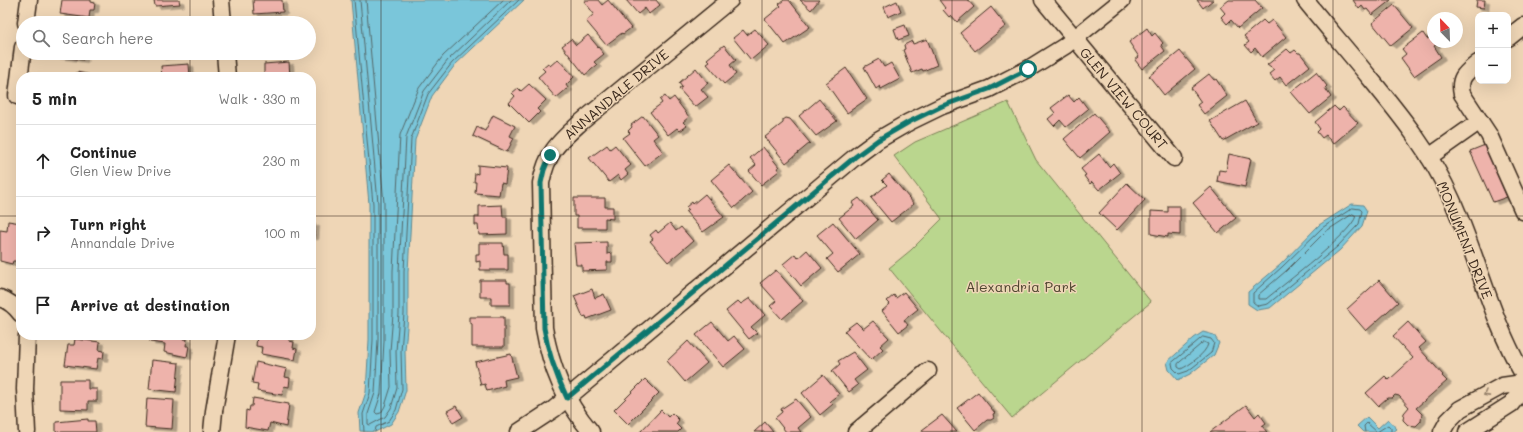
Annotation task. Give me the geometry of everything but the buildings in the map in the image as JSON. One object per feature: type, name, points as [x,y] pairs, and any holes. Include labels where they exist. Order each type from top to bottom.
[{"type":"street","points":[[27,16],[29,0]]},
{"type":"street","points":[[221,0],[222,16]]},
{"type":"street","name":"ANNANDALE DRIVE","points":[[591,432],[567,398],[556,376],[548,350],[544,328],[541,183],[544,170],[550,155],[557,144],[580,123],[730,0]]},
{"type":"street","name":"GLEN VIEW COURT","points":[[1043,0],[1174,158]]},
{"type":"street","points":[[519,432],[554,409],[855,157],[878,140],[909,122],[942,106],[989,89],[1028,69],[1075,39],[1122,0]]},
{"type":"street","name":"MONUMENT DRIVE","points":[[1305,0],[1401,116],[1429,157],[1452,200],[1496,320],[1523,374]]},
{"type":"street","points":[[1511,36],[1523,26]]},
{"type":"street","points":[[20,72],[21,60]]},
{"type":"street","points":[[226,60],[227,72]]},
{"type":"street","points":[[1475,66],[1465,74],[1461,80],[1460,87],[1462,94],[1489,135],[1523,211]]},
{"type":"street","points":[[1429,157],[1480,122]]},
{"type":"street","points":[[0,298],[7,300],[16,307]]},
{"type":"street","points":[[26,432],[25,389],[27,340]]},
{"type":"street","points":[[212,432],[214,411],[226,340]]},
{"type":"street","points":[[856,432],[928,371]]},
{"type":"street","points":[[1442,432],[1448,421],[1460,409],[1502,386],[1523,384]]},
{"type":"street","points":[[1467,432],[1511,404],[1523,389]]},
{"type":"green space","name":"Alexandria Park","points":[[1008,102],[1036,160],[1151,302],[1012,418],[889,268],[911,250],[942,219],[894,156],[915,142]]},
{"type":"water","points":[[351,0],[524,0],[455,65],[432,96],[415,140],[408,272],[408,315],[405,351],[406,390],[399,412],[391,424],[375,432],[360,431],[359,413],[366,392],[369,340],[369,204]]},
{"type":"water","points":[[1352,204],[1363,205],[1367,211],[1362,226],[1340,250],[1270,308],[1257,310],[1248,304],[1248,292],[1280,265],[1319,225]]},
{"type":"water","points":[[1203,332],[1214,335],[1219,343],[1214,355],[1190,374],[1178,380],[1169,370],[1167,362]]},
{"type":"water","points":[[1367,417],[1378,428],[1388,419],[1397,429],[1393,432],[1363,432],[1357,426]]},
{"type":"route","points":[[550,155],[541,183],[544,328],[548,350],[556,376],[567,398],[855,157],[878,140],[909,122],[942,106],[989,89],[1028,69]]}]
